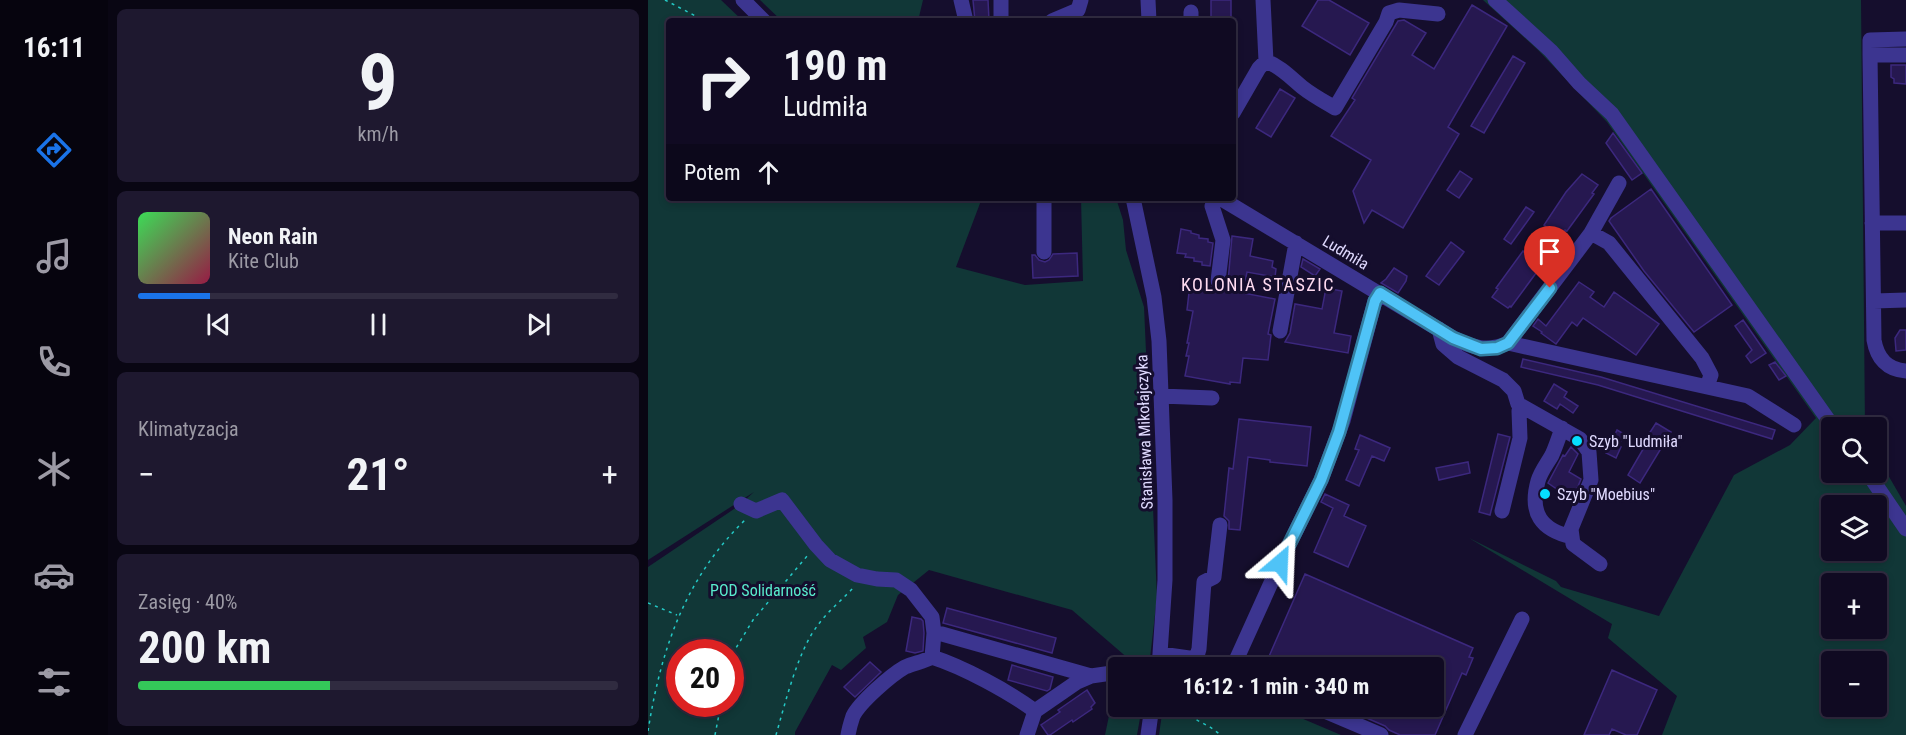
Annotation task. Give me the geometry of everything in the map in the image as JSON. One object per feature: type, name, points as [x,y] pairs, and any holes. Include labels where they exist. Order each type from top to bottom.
[{"type":"street","points":[[743,0],[761,18]]},
{"type":"street","points":[[961,0],[964,18]]},
{"type":"street","points":[[1001,0],[1001,18]]},
{"type":"street","points":[[1059,18],[1078,10],[1081,0]]},
{"type":"street","points":[[1148,0],[1149,18]]},
{"type":"street","points":[[1236,108],[1259,68],[1266,61],[1263,0]]},
{"type":"street","points":[[1495,0],[1551,51],[1579,83],[1612,114],[1826,417]]},
{"type":"street","points":[[1266,61],[1279,66],[1310,93],[1335,108],[1389,14],[1399,10],[1438,14]]},
{"type":"street","points":[[1906,39],[1870,40],[1875,349],[1886,365],[1893,369],[1906,371]]},
{"type":"street","points":[[1870,55],[1906,55]]},
{"type":"street","points":[[1619,183],[1591,233],[1508,343],[1748,396],[1794,424]]},
{"type":"street","points":[[1044,201],[1044,252]]},
{"type":"street","name":"Stanisława Mikołajczyka","points":[[1133,201],[1154,297],[1159,341],[1165,500],[1165,580],[1160,657]]},
{"type":"street","points":[[1214,201],[1212,206],[1223,240],[1218,280]]},
{"type":"street","name":"Ludmiła","points":[[1226,201],[1453,338],[1481,349],[1497,348],[1508,343]]},
{"type":"street","points":[[1872,223],[1906,223]]},
{"type":"street","points":[[1591,233],[1609,243],[1702,358],[1711,375],[1707,387]]},
{"type":"street","points":[[1281,331],[1296,243]]},
{"type":"street","points":[[1237,657],[1321,480],[1343,421],[1375,301],[1380,293]]},
{"type":"street","points":[[1874,301],[1906,300]]},
{"type":"street","points":[[1440,329],[1443,344],[1458,357],[1503,380],[1514,391],[1518,404],[1580,439],[1589,452],[1591,480],[1571,529],[1573,544],[1600,564]]},
{"type":"street","points":[[1161,396],[1212,398]]},
{"type":"street","points":[[1502,512],[1520,438],[1519,411],[1521,406]]},
{"type":"street","points":[[1562,428],[1539,480],[1536,503],[1538,516],[1546,526],[1556,533],[1572,537]]},
{"type":"street","points":[[1875,483],[1906,529]]},
{"type":"street","points":[[741,504],[756,512],[782,500],[830,560],[857,575],[896,580],[910,590],[932,617],[934,633],[932,657]]},
{"type":"street","points":[[1196,657],[1199,649],[1204,582],[1214,577],[1220,525]]},
{"type":"street","points":[[1465,735],[1522,619]]},
{"type":"street","points":[[934,633],[1091,676]]},
{"type":"street","points":[[932,657],[969,673],[1035,711]]},
{"type":"street","points":[[848,735],[853,716],[859,706],[891,675],[932,657]]},
{"type":"street","points":[[1027,735],[1035,711],[1077,682],[1091,676],[1108,674]]},
{"type":"street","points":[[1148,735],[1150,717]]},
{"type":"street","points":[[1339,717],[1381,735]]},
{"type":"path","points":[[664,0],[699,18]]},
{"type":"path","points":[[648,731],[652,704],[678,615],[703,571],[725,539],[756,512]]},
{"type":"path","points":[[741,639],[753,620],[816,545]]},
{"type":"path","points":[[776,735],[806,646],[817,625],[863,576]]},
{"type":"path","points":[[648,603],[678,615]]},
{"type":"path","points":[[715,735],[718,717]]},
{"type":"path","points":[[1191,717],[1221,735]]},
{"type":"green space","name":"POD Solidarność","points":[[648,0],[721,0],[740,18],[666,18],[666,201],[981,201],[956,267],[1025,285],[1083,281],[1081,201],[1117,201],[1123,220],[1126,250],[1144,307],[1157,597],[1150,657],[1127,657],[1072,610],[929,570],[898,595],[887,622],[863,637],[866,648],[841,670],[832,665],[795,735],[648,735],[648,567],[737,507],[754,492],[648,560]]},
{"type":"green space","points":[[760,0],[923,0],[919,18],[779,18]]},
{"type":"green space","points":[[1483,0],[1861,0],[1865,417],[1821,417],[1821,483],[1887,483],[1887,473],[1906,506],[1906,735],[1662,735],[1677,696],[1608,638],[1612,624],[1469,538],[1556,581],[1561,587],[1659,616],[1734,475],[1790,445],[1816,418],[1607,122],[1538,50]]},
{"type":"green space","points":[[1109,717],[1140,717],[1137,735],[1105,735]]},
{"type":"green space","points":[[1162,717],[1299,717],[1341,735],[1159,735]]},
{"type":"building","points":[[973,0],[988,0],[989,18],[975,18]]},
{"type":"building","points":[[1211,0],[1231,0],[1231,18],[1211,18]]},
{"type":"building","points":[[1318,0],[1329,0],[1369,23],[1350,55],[1302,26]]},
{"type":"building","points":[[1472,5],[1507,26],[1448,127],[1459,134],[1403,228],[1372,210],[1364,223],[1353,191],[1371,160],[1331,136],[1355,100],[1352,98],[1398,21],[1404,20],[1426,33],[1412,55],[1434,69]]},
{"type":"building","points":[[1513,56],[1525,63],[1484,133],[1471,126]]},
{"type":"building","points":[[1891,65],[1906,65],[1906,84],[1894,83],[1891,77]]},
{"type":"building","points":[[1280,89],[1295,98],[1271,137],[1256,128]]},
{"type":"building","points":[[1613,133],[1642,173],[1632,180],[1606,143]]},
{"type":"building","points":[[1460,171],[1472,179],[1459,198],[1447,190]]},
{"type":"building","points":[[1582,174],[1598,185],[1567,231],[1565,230],[1560,237],[1544,225],[1566,192]]},
{"type":"building","points":[[1651,189],[1732,305],[1694,332],[1644,271],[1609,221]]},
{"type":"building","points":[[1526,207],[1534,212],[1511,244],[1504,239]]},
{"type":"building","points":[[1181,229],[1191,231],[1199,235],[1199,238],[1208,239],[1208,242],[1213,243],[1210,266],[1194,261],[1194,258],[1185,257],[1186,254],[1177,253]]},
{"type":"building","points":[[1232,236],[1253,239],[1250,256],[1273,261],[1272,267],[1276,269],[1275,277],[1247,272],[1243,293],[1275,299],[1268,334],[1271,335],[1268,360],[1243,358],[1240,383],[1230,382],[1230,384],[1185,376],[1189,356],[1186,356],[1189,343],[1187,343],[1193,311],[1187,310],[1190,284],[1211,287],[1217,291],[1225,287],[1228,282]]},
{"type":"building","points":[[1451,242],[1464,252],[1439,285],[1426,276]]},
{"type":"building","points":[[1529,245],[1545,257],[1540,264],[1542,265],[1508,308],[1492,297],[1498,289],[1496,288]]},
{"type":"building","points":[[1077,253],[1078,276],[1033,278],[1032,255],[1045,262],[1053,254]]},
{"type":"building","points":[[1303,259],[1320,269],[1315,276],[1301,267]]},
{"type":"building","points":[[1394,268],[1407,276],[1398,293],[1381,283]]},
{"type":"building","points":[[1579,282],[1594,292],[1590,297],[1604,307],[1614,292],[1659,324],[1636,355],[1583,318],[1577,326],[1572,322],[1556,344],[1533,326],[1538,319],[1546,326]]},
{"type":"building","points":[[1326,288],[1342,291],[1334,333],[1351,336],[1348,353],[1285,342],[1290,333],[1295,304],[1322,309]]},
{"type":"building","points":[[1743,320],[1766,353],[1751,363],[1746,356],[1752,350],[1735,326]]},
{"type":"building","points":[[1900,330],[1906,330],[1906,350],[1896,351],[1895,338]]},
{"type":"building","points":[[1523,359],[1601,377],[1775,430],[1772,439],[1598,385],[1521,367]]},
{"type":"building","points":[[1775,362],[1786,376],[1779,380],[1769,365]]},
{"type":"building","points":[[1554,384],[1567,392],[1564,397],[1578,406],[1573,413],[1560,404],[1557,409],[1544,401]]},
{"type":"building","points":[[1239,419],[1311,427],[1307,466],[1248,457],[1240,530],[1229,529],[1229,521],[1224,516],[1229,468],[1233,469]]},
{"type":"building","points":[[1656,423],[1671,432],[1640,483],[1628,475]]},
{"type":"building","points":[[1617,430],[1624,434],[1616,458],[1606,453]]},
{"type":"building","points":[[1498,434],[1510,437],[1490,515],[1479,512]]},
{"type":"building","points":[[1360,435],[1390,448],[1384,461],[1372,456],[1359,486],[1346,480],[1359,450],[1355,449]]},
{"type":"building","points":[[1571,447],[1578,454],[1569,472],[1581,479],[1572,501],[1548,483],[1563,455],[1565,456]]},
{"type":"building","points":[[1468,462],[1470,473],[1439,480],[1436,468]]},
{"type":"building","points":[[1325,494],[1349,505],[1344,516],[1366,526],[1348,567],[1314,552],[1333,508],[1321,502]]},
{"type":"building","points":[[1305,574],[1473,648],[1469,657],[1473,658],[1466,675],[1462,673],[1444,714],[1444,657],[1269,657]]},
{"type":"building","points":[[947,608],[1056,638],[1052,653],[943,623]]},
{"type":"building","points":[[912,617],[923,621],[924,633],[923,651],[915,653],[906,651]]},
{"type":"building","points":[[870,662],[881,672],[855,697],[844,687]]},
{"type":"building","points":[[1012,665],[1053,677],[1050,689],[1047,691],[1008,680]]},
{"type":"building","points":[[1612,670],[1657,690],[1637,735],[1626,735],[1612,729],[1609,735],[1584,735]]},
{"type":"building","points":[[1087,690],[1095,703],[1092,709],[1048,735],[1041,725]]},
{"type":"building","points":[[1364,717],[1443,717],[1435,735],[1400,735]]},
{"type":"place","name":"Szyb \"Ludmiła\"","points":[[1577,441]]},
{"type":"place","name":"Szyb \"Moebius\"","points":[[1545,494]]},
{"type":"district","name":"KOLONIA STASZIC","points":[[1258,285]]},
{"type":"route","points":[[1280,563],[1321,480],[1339,432],[1375,301],[1380,293],[1453,338],[1481,349],[1497,348],[1508,343],[1550,288]]}]
